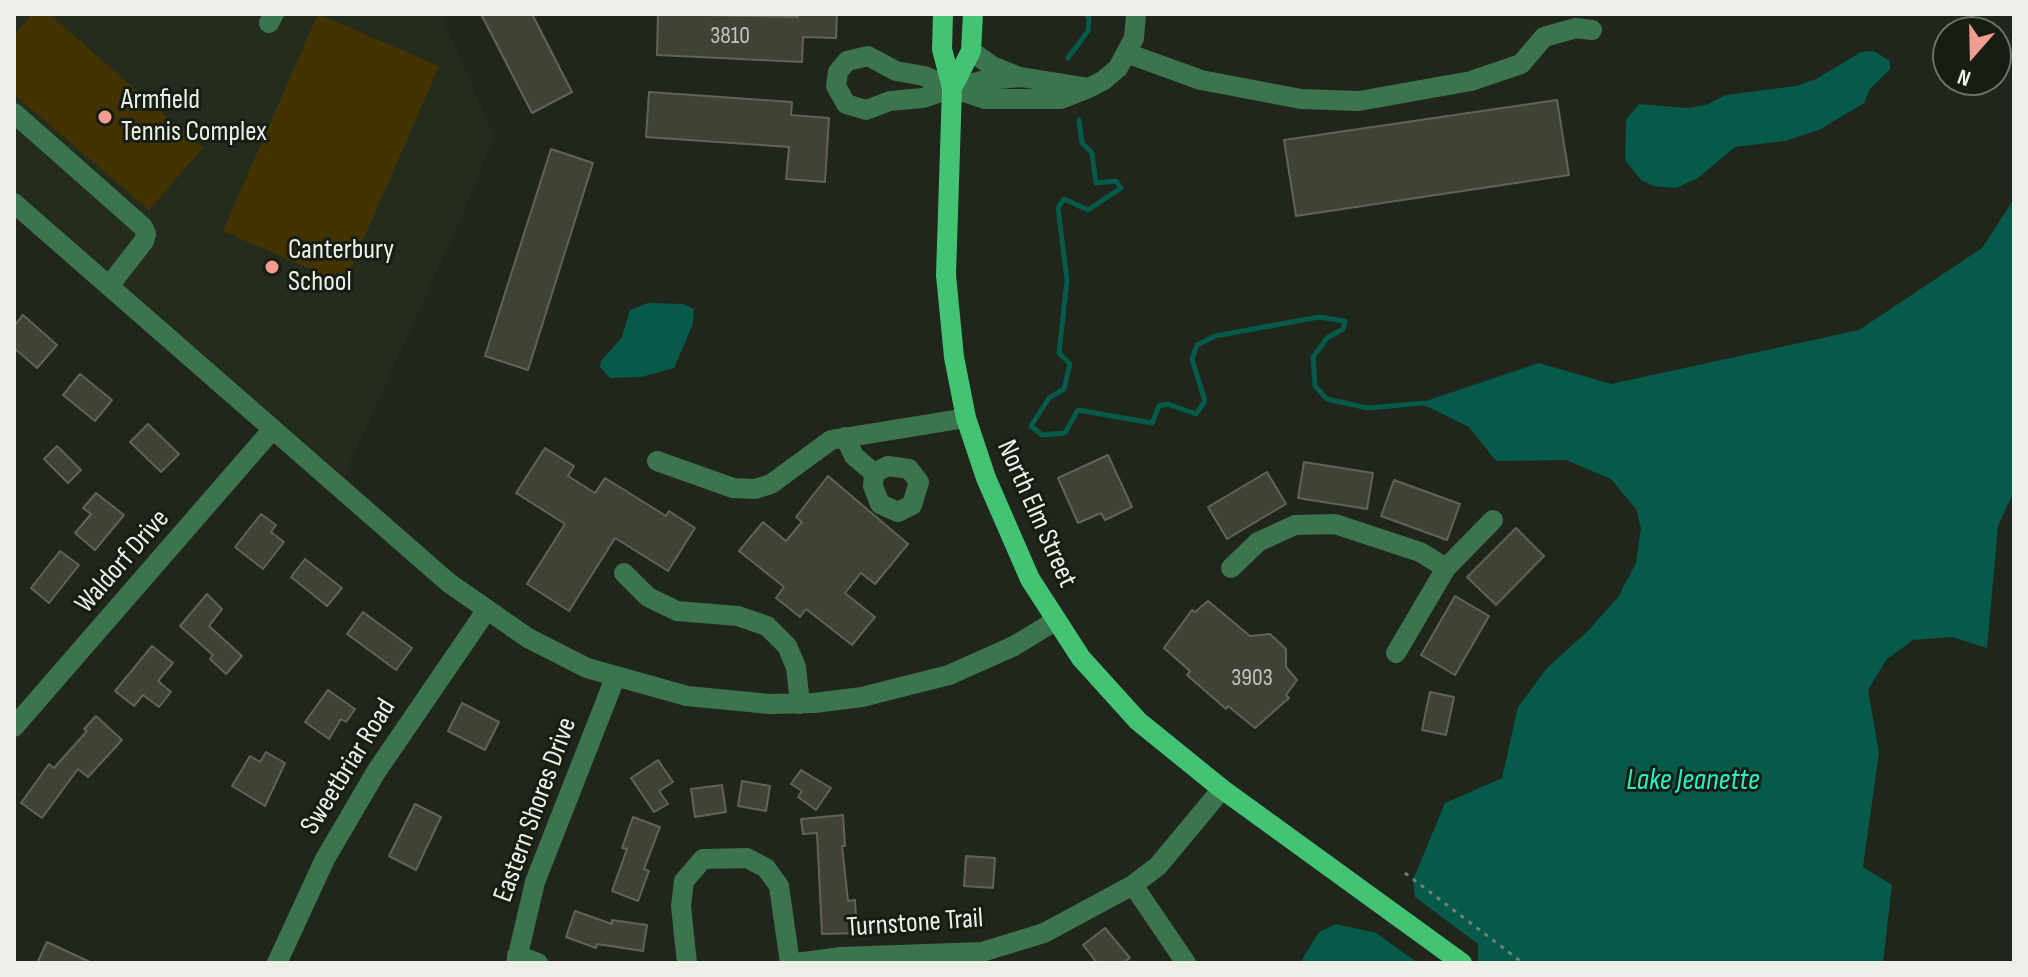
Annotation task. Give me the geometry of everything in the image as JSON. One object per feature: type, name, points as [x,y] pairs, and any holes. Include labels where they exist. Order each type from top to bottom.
[{"type":"main road","name":"North Elm Street","points":[[943,14],[942,49],[952,88],[946,275],[954,357],[966,418],[999,513],[1055,621],[1090,668],[1138,721],[1222,789],[1460,962]]},
{"type":"main road","name":"North Elm Street","points":[[952,88],[971,51],[973,14]]},
{"type":"street","points":[[1021,77],[986,80],[952,88],[923,98],[900,98],[859,110],[841,99],[836,79],[847,61],[868,56],[896,71],[924,76],[952,88],[985,99],[1061,99],[1089,88],[1118,68],[1129,54],[1136,14]]},
{"type":"street","points":[[1129,54],[1201,80],[1301,99],[1359,101],[1471,81],[1521,64],[1544,37],[1576,28],[1592,30]]},
{"type":"street","points":[[971,51],[992,66],[1021,77],[1089,88]]},
{"type":"street","points":[[14,113],[143,227],[146,234],[144,241],[109,286]]},
{"type":"street","points":[[14,203],[411,553],[486,611],[563,657],[615,678],[700,698],[800,704],[862,697],[949,675],[1014,646],[1055,621]]},
{"type":"street","points":[[657,461],[733,488],[755,489],[771,484],[831,440],[966,418]]},
{"type":"street","name":"Waldorf Drive","points":[[14,727],[118,612],[272,430]]},
{"type":"street","points":[[845,437],[854,456],[874,473]]},
{"type":"street","points":[[1396,653],[1446,568],[1493,520]]},
{"type":"street","points":[[1231,568],[1258,542],[1295,525],[1335,524],[1420,552],[1446,568]]},
{"type":"street","points":[[624,573],[648,597],[677,611],[738,616],[767,626],[787,646],[796,667],[800,704]]},
{"type":"street","name":"Sweetbriar Road","points":[[277,963],[325,859],[376,772],[486,611]]},
{"type":"street","name":"Eastern Shores Drive","points":[[517,959],[535,882],[615,678]]},
{"type":"street","name":"Turnstone Trail","points":[[793,963],[841,957],[983,958],[1044,933],[1133,885],[1177,847],[1222,789]]},
{"type":"street","points":[[687,963],[681,906],[684,881],[703,859],[747,858],[766,868],[779,886],[793,963]]},
{"type":"street","points":[[1133,885],[1186,963]]},
{"type":"street","points":[[517,959],[538,963]]},
{"type":"path","points":[[1405,873],[1523,963]]},
{"type":"shaded area","name":"Canterbury School","points":[[14,14],[441,14],[494,136],[461,218],[344,476],[14,189]]},
{"type":"shaded area","name":"Armfield Tennis Complex","points":[[32,14],[49,14],[203,148],[149,210],[14,94],[14,35]]},
{"type":"shaded area","points":[[318,14],[439,66],[344,284],[223,231]]},
{"type":"water","points":[[1874,51],[1890,61],[1890,69],[1870,89],[1864,103],[1819,130],[1785,141],[1735,147],[1698,178],[1676,188],[1654,186],[1641,180],[1625,160],[1626,120],[1639,104],[1688,108],[1706,105],[1726,95],[1796,86],[1816,79],[1861,52]]},
{"type":"water","name":"Lake Jeanette","points":[[2014,199],[2014,491],[1998,526],[1987,648],[1952,637],[1913,640],[1886,660],[1868,690],[1879,753],[1863,867],[1892,885],[1883,963],[1478,963],[1478,944],[1415,897],[1413,880],[1445,803],[1502,778],[1518,707],[1547,668],[1589,630],[1618,597],[1636,563],[1641,528],[1636,509],[1611,479],[1566,460],[1496,461],[1469,427],[1420,403],[1539,363],[1611,384],[1859,330],[1982,248]]},
{"type":"water","points":[[648,303],[683,304],[694,309],[693,324],[674,368],[641,377],[610,378],[600,367],[601,361],[622,337],[630,310]]},
{"type":"water","points":[[1336,924],[1376,933],[1418,963],[1300,963],[1319,932]]},
{"type":"building","points":[[481,14],[532,14],[572,92],[532,113]]},
{"type":"building","points":[[658,14],[798,17],[798,14],[837,14],[836,38],[803,37],[802,62],[657,55]]},
{"type":"building","points":[[649,92],[792,102],[791,115],[829,118],[825,182],[786,179],[789,147],[646,137]]},
{"type":"building","points":[[1557,100],[1569,175],[1296,216],[1284,140]]},
{"type":"building","points":[[551,149],[593,163],[528,370],[485,356]]},
{"type":"building","points":[[23,315],[57,345],[37,368],[14,348],[14,326]]},
{"type":"building","points":[[80,374],[112,400],[95,421],[63,395]]},
{"type":"building","points":[[148,424],[179,454],[161,472],[130,442]]},
{"type":"building","points":[[57,446],[81,470],[68,483],[44,459]]},
{"type":"building","points":[[545,448],[574,466],[568,476],[595,493],[605,478],[666,516],[669,511],[695,528],[668,571],[615,538],[569,611],[527,584],[565,524],[516,493]]},
{"type":"building","points":[[1108,455],[1132,507],[1105,520],[1101,513],[1078,523],[1058,478]]},
{"type":"building","points":[[1304,462],[1373,473],[1367,509],[1298,498]]},
{"type":"building","points":[[1267,472],[1286,504],[1227,539],[1208,507]]},
{"type":"building","points":[[828,476],[908,544],[875,584],[861,573],[845,593],[875,617],[852,645],[806,609],[800,617],[776,598],[784,587],[739,551],[763,522],[786,541],[802,522],[796,517]]},
{"type":"building","points":[[1394,480],[1460,504],[1447,540],[1381,516]]},
{"type":"building","points":[[96,493],[124,515],[95,550],[75,533],[91,514],[83,508]]},
{"type":"building","points":[[261,514],[276,525],[271,532],[284,542],[263,569],[235,547]]},
{"type":"building","points":[[1516,528],[1544,556],[1496,605],[1467,577]]},
{"type":"building","points":[[60,551],[79,565],[49,603],[31,588]]},
{"type":"building","points":[[305,559],[342,588],[327,606],[291,577]]},
{"type":"building","points":[[207,594],[222,609],[209,626],[242,656],[226,674],[210,659],[213,655],[180,626]]},
{"type":"building","points":[[1455,596],[1489,616],[1455,675],[1421,655]]},
{"type":"building","points":[[1208,601],[1250,636],[1270,634],[1286,649],[1286,667],[1297,680],[1286,695],[1289,698],[1255,728],[1228,706],[1226,709],[1187,675],[1190,671],[1164,648],[1192,610],[1195,612]]},
{"type":"building","points":[[363,612],[412,648],[396,670],[347,634]]},
{"type":"building","points":[[152,646],[173,663],[158,681],[171,692],[159,707],[143,695],[134,706],[115,691]]},
{"type":"building","points":[[328,690],[355,709],[346,722],[341,719],[329,739],[305,722]]},
{"type":"building","points":[[1430,692],[1454,697],[1446,735],[1422,730]]},
{"type":"building","points":[[462,703],[499,722],[485,750],[448,731]]},
{"type":"building","points":[[96,716],[122,740],[88,777],[78,769],[42,818],[21,803],[49,764],[54,768],[87,731],[84,729]]},
{"type":"building","points":[[266,752],[285,763],[265,806],[232,786],[250,756],[260,762]]},
{"type":"building","points":[[658,760],[673,782],[659,791],[668,804],[654,812],[631,778]]},
{"type":"building","points":[[801,770],[831,788],[816,810],[798,797],[802,791],[791,784]]},
{"type":"building","points":[[742,781],[770,786],[766,811],[738,806]]},
{"type":"building","points":[[722,785],[726,812],[695,817],[691,789]]},
{"type":"building","points":[[415,804],[441,817],[416,870],[389,856]]},
{"type":"building","points":[[843,815],[845,846],[842,846],[848,901],[855,900],[857,933],[822,934],[817,833],[803,834],[801,819]]},
{"type":"building","points":[[633,817],[660,827],[644,869],[649,871],[638,901],[612,891],[627,849],[622,848]]},
{"type":"building","points":[[966,856],[995,858],[993,888],[964,886]]},
{"type":"building","points":[[575,911],[612,924],[612,920],[647,925],[643,951],[597,944],[596,948],[566,937]]},
{"type":"building","points":[[1105,928],[1130,958],[1123,963],[1097,963],[1083,945]]},
{"type":"building","points":[[47,942],[92,963],[37,963]]},
{"type":"waterway","points":[[1068,58],[1088,31],[1089,18],[1086,14]]},
{"type":"waterway","points":[[1079,120],[1082,143],[1092,153],[1096,183],[1116,181],[1121,188],[1088,210],[1064,199],[1058,208],[1067,280],[1059,353],[1070,364],[1064,389],[1049,398],[1031,426],[1042,435],[1065,433],[1078,410],[1152,423],[1159,406],[1168,404],[1196,414],[1205,401],[1192,359],[1197,345],[1215,336],[1319,317],[1345,321],[1343,329],[1327,338],[1313,357],[1315,386],[1327,399],[1368,408],[1424,403]]},
{"type":"place","name":"Armfield Tennis Complex","points":[[105,117]]},
{"type":"place","name":"Canterbury School","points":[[272,267]]}]
